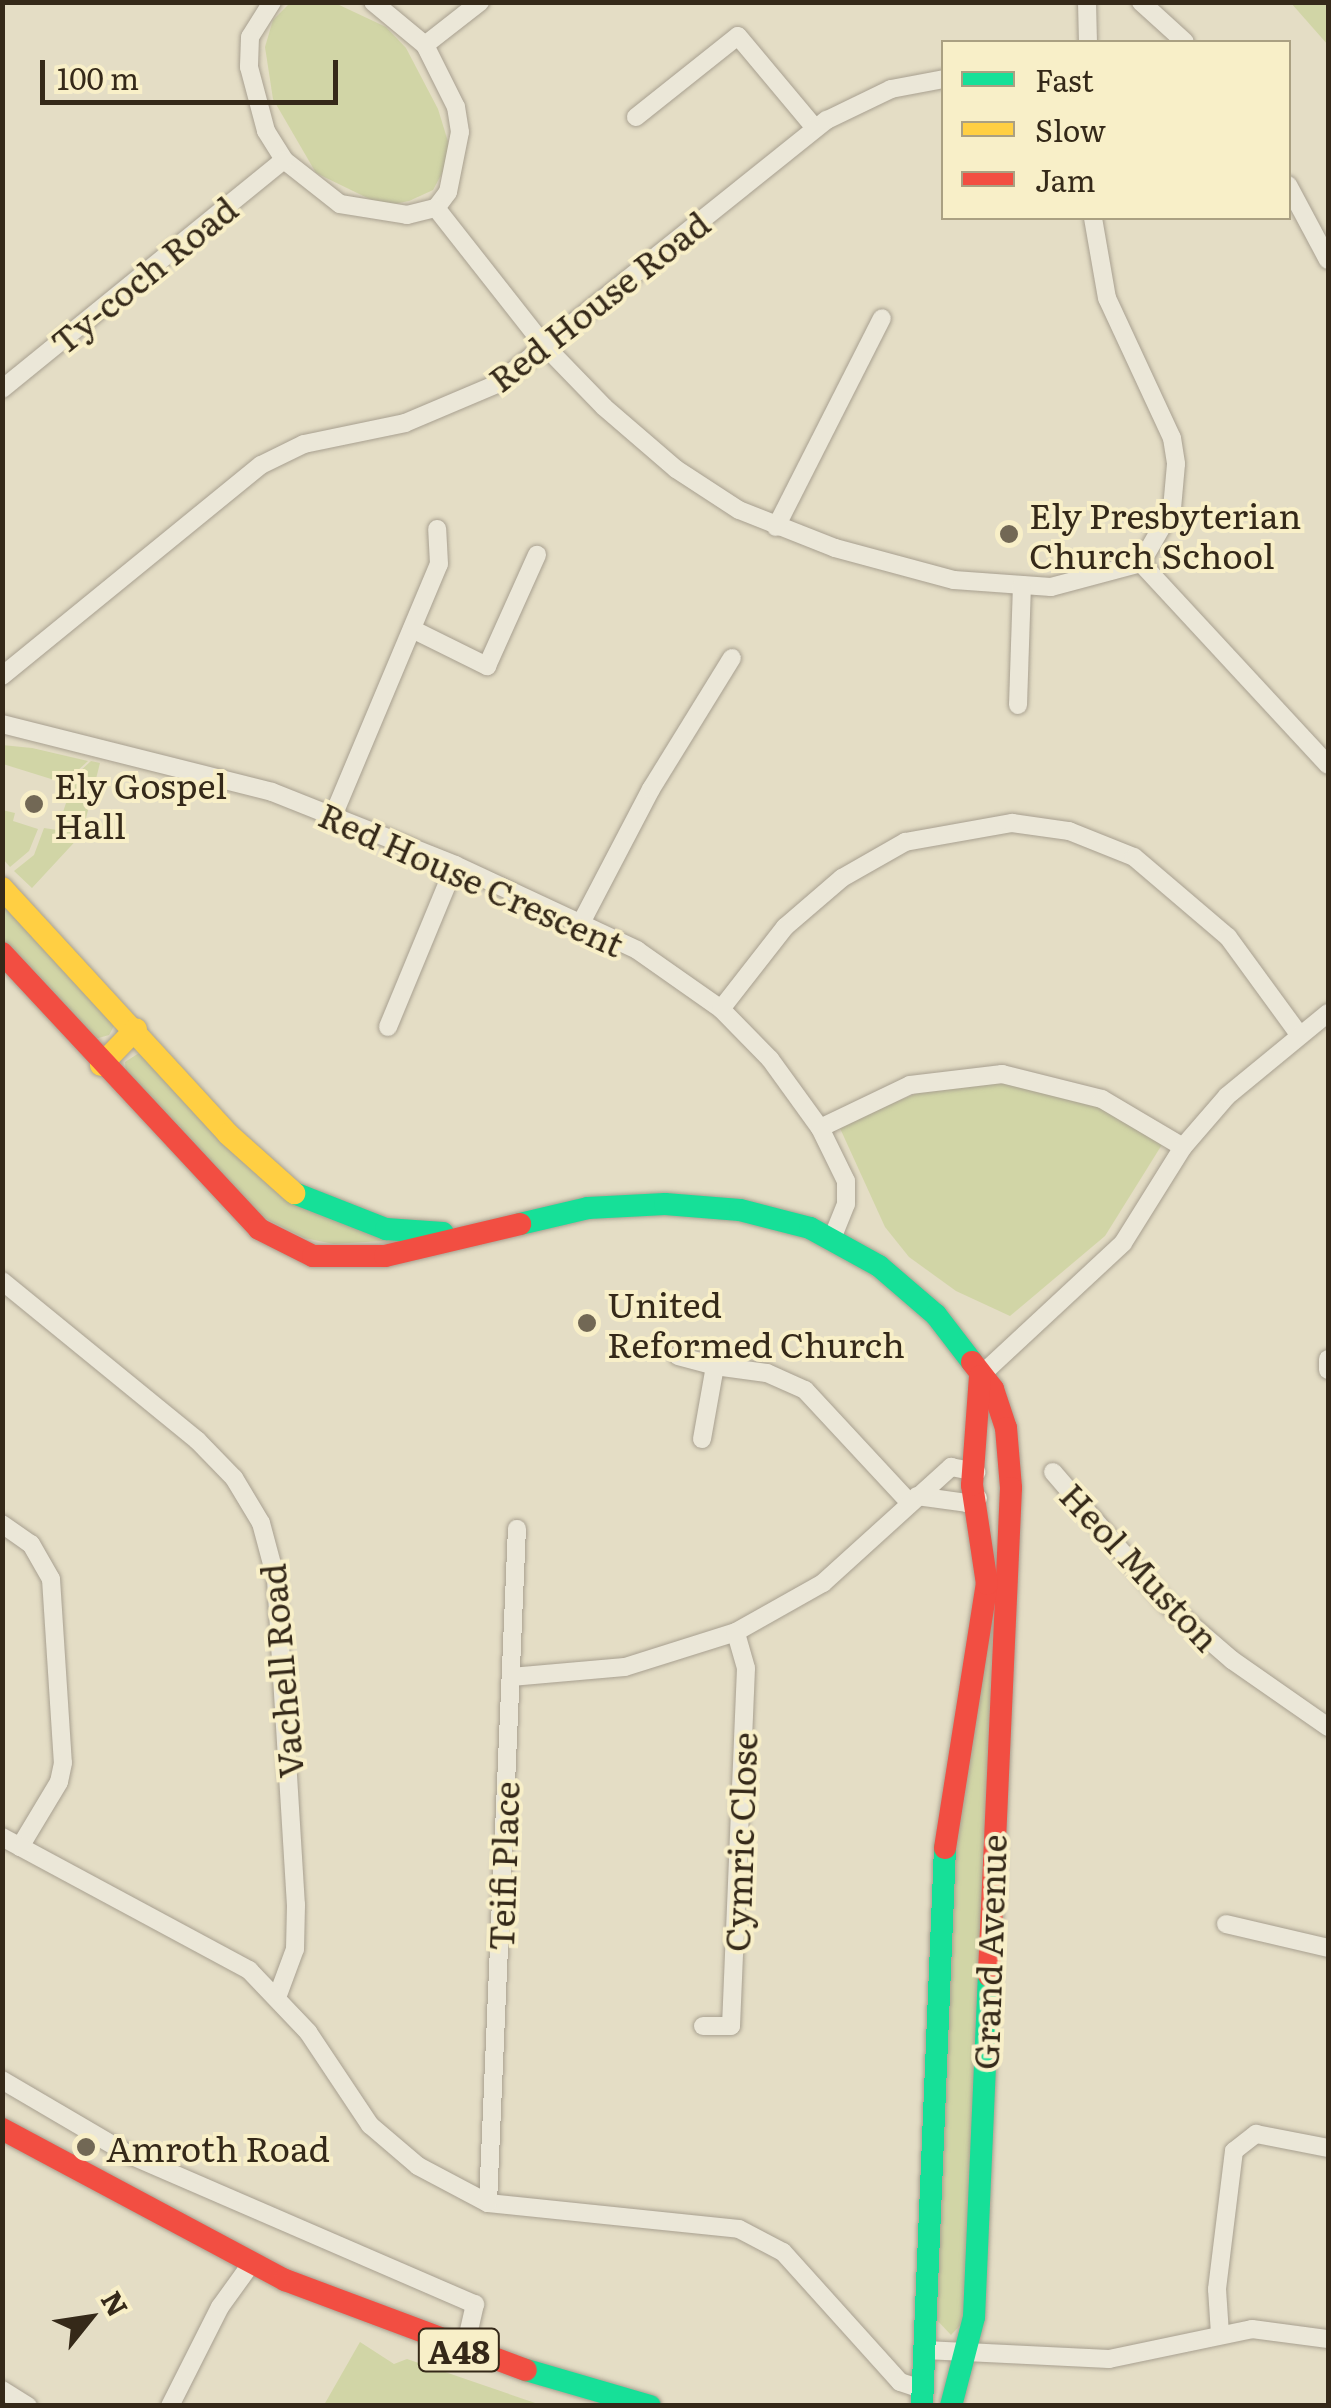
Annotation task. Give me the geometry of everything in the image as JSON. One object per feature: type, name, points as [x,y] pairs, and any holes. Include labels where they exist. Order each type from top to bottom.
[{"type":"main road","name":"Grand Avenue","points":[[2,888],[228,1134],[291,1192],[386,1229],[456,1234]]},
{"type":"main road","name":"Grand Avenue","points":[[2,953],[101,1065],[259,1229],[313,1256],[385,1256],[456,1234],[555,1212],[665,1204],[773,1216],[832,1238],[918,1298],[993,1388],[1003,1416],[1008,1485],[974,2317],[950,2406]]},
{"type":"main road","points":[[101,1065],[136,1030]]},
{"type":"main road","name":"Grand Avenue","points":[[922,2397],[947,1808],[986,1584],[978,1498],[972,1485],[978,1472],[980,1376]]},
{"type":"main road","points":[[978,1472],[989,1465],[1008,1485],[991,1505],[978,1498]]},
{"type":"main road","name":"A48","points":[[2,2129],[251,2264],[464,2352],[650,2406]]},
{"type":"street","points":[[272,2],[250,37],[249,67],[266,131],[284,160],[340,204],[376,215],[436,208]]},
{"type":"street","points":[[373,2],[425,45],[456,106],[460,132],[456,173],[436,208]]},
{"type":"street","points":[[425,45],[480,2]]},
{"type":"street","points":[[1088,2],[1088,40]]},
{"type":"street","points":[[1141,2],[1184,40]]},
{"type":"street","points":[[636,118],[738,36],[815,128]]},
{"type":"street","name":"Red House Road","points":[[2,676],[260,465],[304,444],[452,406],[497,384],[815,128],[874,96],[941,80]]},
{"type":"street","name":"Ty-coch Road","points":[[2,389],[284,160]]},
{"type":"street","points":[[1291,191],[1328,260]]},
{"type":"street","points":[[436,208],[544,345],[676,469],[776,527],[884,565],[1022,585],[1082,584],[1141,564],[1172,509],[1176,464],[1172,438],[1107,298],[1093,220]]},
{"type":"street","points":[[776,527],[882,318]]},
{"type":"street","points":[[333,816],[442,549],[437,530]]},
{"type":"street","points":[[412,629],[487,666],[537,555]]},
{"type":"street","points":[[1141,564],[1328,765]]},
{"type":"street","points":[[1018,705],[1022,585]]},
{"type":"street","points":[[582,921],[651,789],[732,658]]},
{"type":"street","name":"Red House Crescent","points":[[2,724],[194,768],[333,816],[582,921],[637,950],[721,1009],[770,1059],[820,1128],[846,1181],[846,1204],[832,1238]]},
{"type":"street","points":[[721,1009],[784,927],[842,878],[905,842],[1012,823],[1069,831],[1134,857],[1228,937],[1298,1033]]},
{"type":"street","points":[[388,1026],[455,866]]},
{"type":"street","points":[[980,1376],[1123,1243],[1183,1147],[1228,1096],[1298,1033],[1328,1013]]},
{"type":"street","points":[[820,1128],[910,1085],[1002,1074],[1102,1099],[1183,1147]]},
{"type":"street","name":"Vachell Road","points":[[2,1281],[197,1440],[234,1478],[261,1523],[276,1580],[296,1905],[295,1949],[278,1994]]},
{"type":"street","points":[[678,1356],[714,1366],[767,1373],[805,1390],[913,1499],[967,1503],[978,1498]]},
{"type":"street","points":[[1328,1359],[1328,1370]]},
{"type":"street","points":[[702,1438],[714,1366]]},
{"type":"street","points":[[511,1677],[625,1667],[736,1632],[823,1584],[952,1467],[978,1472]]},
{"type":"street","name":"Heol Muston","points":[[1054,1472],[1166,1602],[1232,1660],[1328,1727]]},
{"type":"street","points":[[2,1524],[31,1544],[51,1579],[63,1762],[20,1846]]},
{"type":"street","name":"Teifi Place","points":[[488,2203],[517,1529]]},
{"type":"street","name":"Cymric Close","points":[[703,2026],[732,2026],[746,1668],[736,1632]]},
{"type":"street","points":[[2,1837],[236,1963],[278,1994],[370,2125],[418,2166],[488,2203],[739,2229],[783,2252],[900,2382],[922,2397]]},
{"type":"street","points":[[1226,1924],[1328,1948]]},
{"type":"street","points":[[2,2080],[130,2155],[475,2304],[478,2316],[464,2352]]},
{"type":"street","points":[[1220,2334],[1217,2290],[1234,2151],[1256,2134],[1328,2148]]},
{"type":"street","points":[[170,2406],[214,2316],[251,2264]]},
{"type":"street","points":[[925,2350],[1109,2359],[1220,2334],[1275,2329],[1328,2339]]},
{"type":"street","points":[[2,2390],[28,2406]]},
{"type":"green space","points":[[335,3],[386,27],[406,48],[438,109],[449,145],[446,166],[433,190],[409,201],[384,206],[316,173],[273,99],[265,47],[273,20],[289,4]]},
{"type":"green space","points":[[1291,3],[1328,3],[1328,45]]},
{"type":"green space","points":[[2,745],[88,761],[64,783],[3,764]]},
{"type":"green space","points":[[91,761],[100,763],[82,834],[32,888],[14,871],[34,855],[44,828],[57,830],[67,800],[54,795]]},
{"type":"green space","points":[[2,810],[15,813],[13,821],[38,829],[29,851],[10,867],[3,859]]},
{"type":"green space","points":[[2,898],[114,1026],[109,1035],[95,1039],[3,940]]},
{"type":"green space","points":[[139,1053],[305,1209],[398,1240],[334,1244],[304,1238],[258,1215],[126,1075],[125,1062]]},
{"type":"green space","points":[[992,1081],[1049,1089],[1116,1113],[1163,1143],[1105,1236],[1010,1316],[956,1291],[909,1257],[885,1227],[839,1126],[922,1091]]},
{"type":"green space","points":[[994,1604],[965,2320],[951,2335],[935,2318],[953,1834]]},
{"type":"green space","points":[[360,2342],[394,2364],[407,2359],[541,2405],[324,2405]]},
{"type":"traffic: fast","points":[[294,1193],[386,1229],[443,1233]]},
{"type":"traffic: fast","points":[[520,1224],[588,1208],[665,1204],[740,1210],[810,1228],[879,1266],[936,1315],[972,1362]]},
{"type":"traffic: fast","points":[[922,2406],[945,1848]]},
{"type":"traffic: fast","points":[[951,2406],[974,2317],[989,1976]]},
{"type":"traffic: fast","points":[[526,2370],[650,2406]]},
{"type":"traffic: slow","points":[[2,888],[228,1134],[294,1193]]},
{"type":"traffic: slow","points":[[101,1065],[136,1029]]},
{"type":"traffic: jam","points":[[2,953],[259,1229],[313,1256],[385,1256],[520,1224]]},
{"type":"traffic: jam","points":[[972,1362],[993,1389],[1006,1428],[1011,1488],[989,1976]]},
{"type":"traffic: jam","points":[[945,1848],[987,1584],[972,1485],[980,1376]]},
{"type":"traffic: jam","points":[[2,2129],[285,2280],[526,2370]]},
{"type":"place","name":"Ely Presbyterian Church School","points":[[1009,534]]},
{"type":"place","name":"Ely Gospel Hall","points":[[34,804]]},
{"type":"place","name":"United Reformed Church","points":[[587,1323]]},
{"type":"place","name":"Amroth Road","points":[[86,2147]]}]
